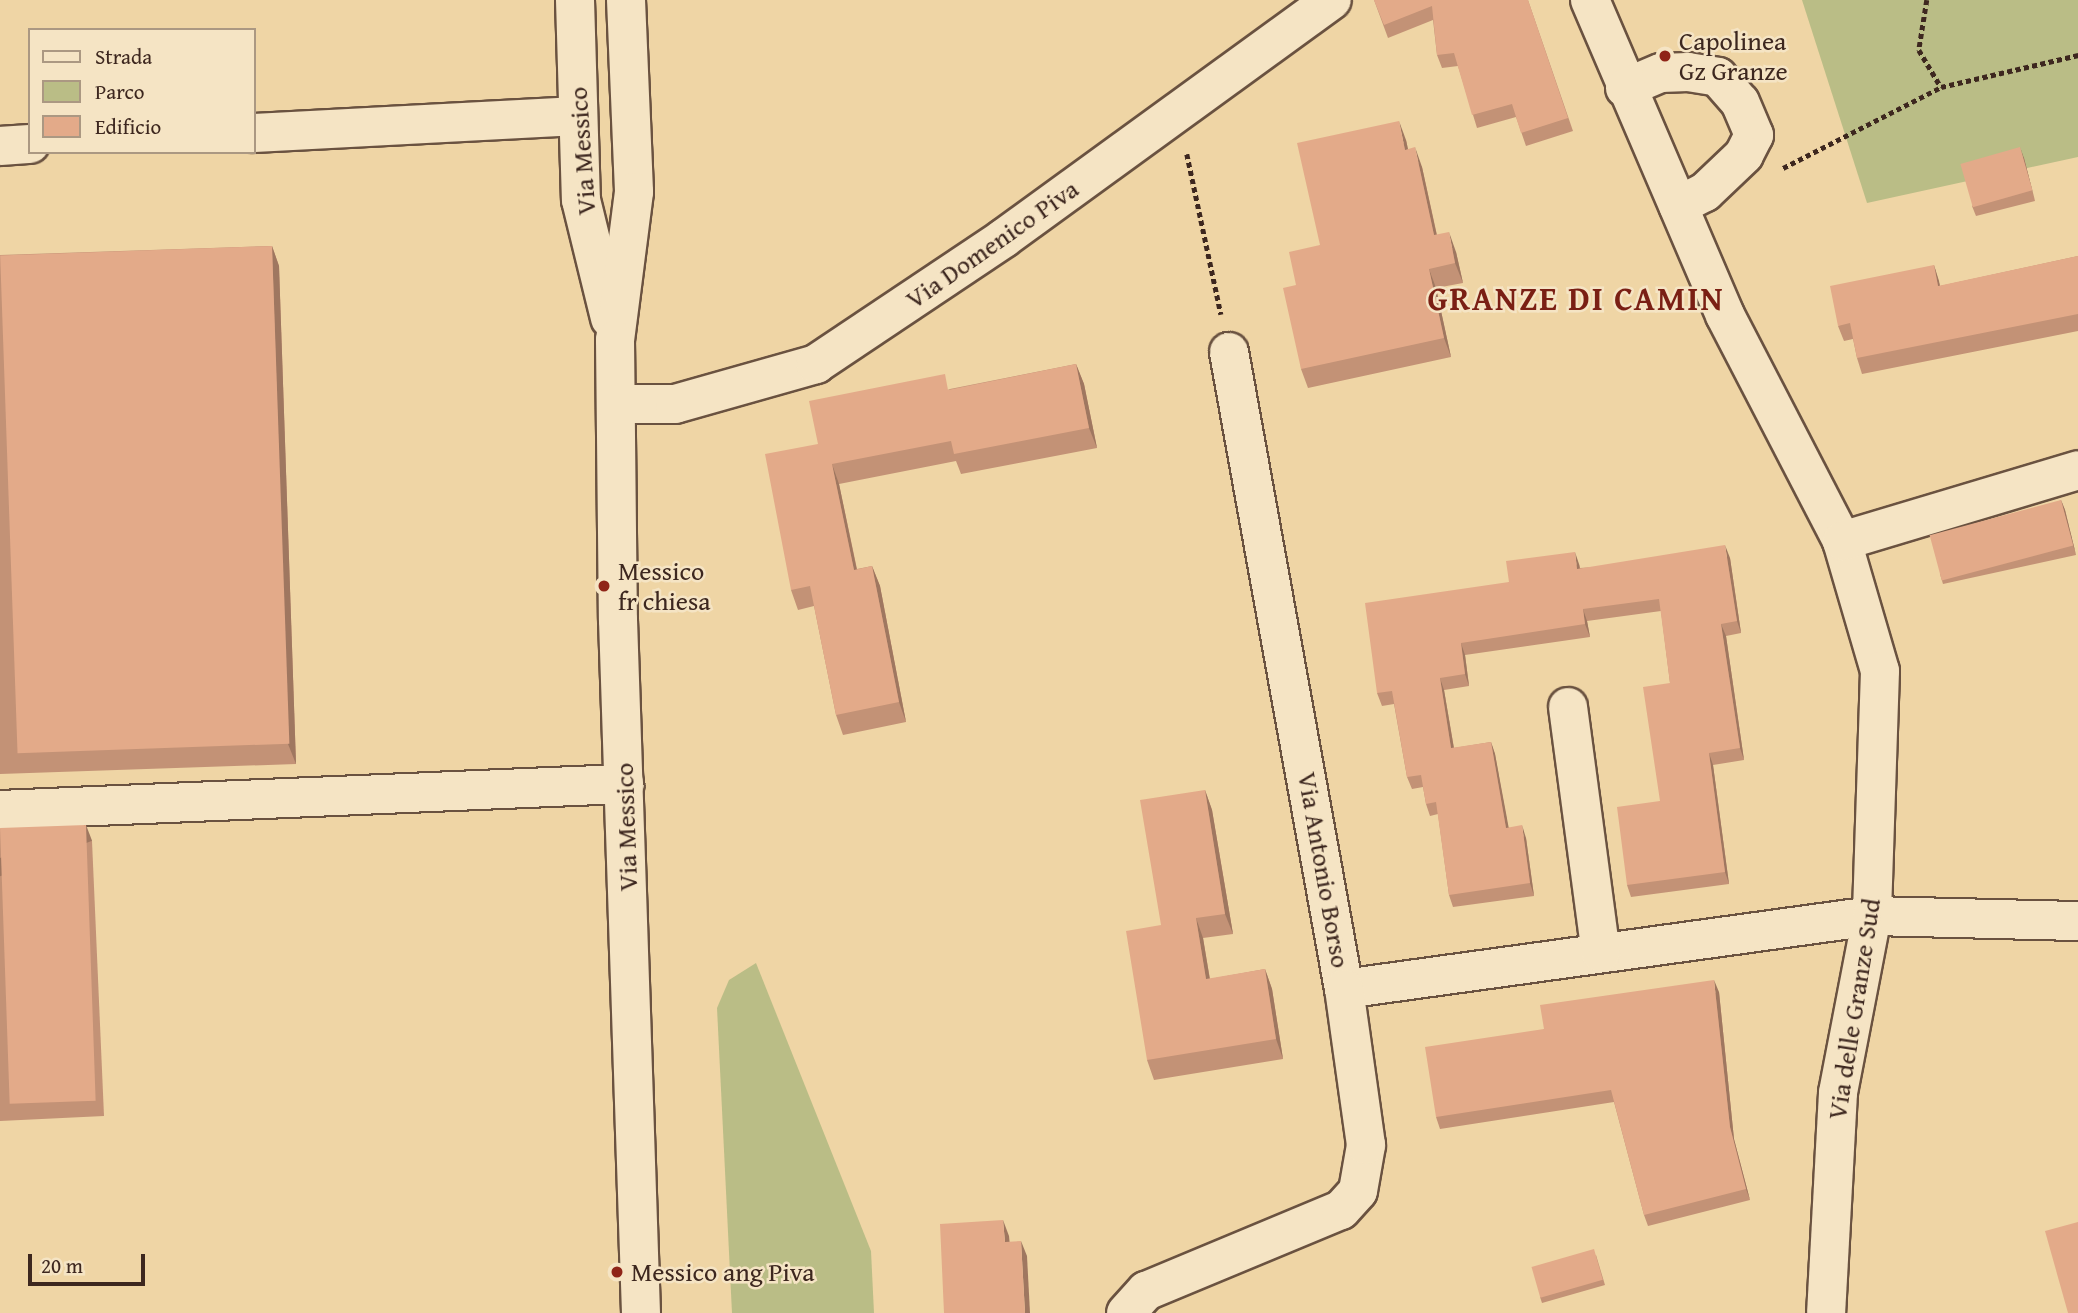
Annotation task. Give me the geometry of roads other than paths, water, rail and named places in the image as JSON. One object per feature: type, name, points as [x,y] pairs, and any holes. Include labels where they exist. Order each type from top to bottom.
[{"type":"street","name":"Via Messico","points":[[575,0],[581,200],[615,340]]},
{"type":"street","name":"Via Messico","points":[[626,0],[634,192],[615,340],[624,784],[641,1313]]},
{"type":"street","name":"Via Domenico Piva","points":[[616,404],[675,404],[816,364],[1004,238],[1332,0]]},
{"type":"street","name":"Via delle Granze Sud","points":[[1590,0],[1625,89],[1725,315],[1842,541],[1880,671],[1872,916],[1838,1093],[1826,1313]]},
{"type":"street","points":[[1625,89],[1661,73],[1688,72],[1718,77],[1740,102],[1754,135],[1744,155],[1705,192],[1678,206]]},
{"type":"street","points":[[256,134],[578,116]]},
{"type":"street","points":[[0,146],[28,144]]},
{"type":"street","name":"Via Antonio Borso","points":[[1229,352],[1344,989],[1872,916],[2078,921]]},
{"type":"street","points":[[1842,541],[2078,470]]},
{"type":"street","points":[[1568,707],[1601,953]]},
{"type":"street","points":[[0,810],[624,784]]},
{"type":"street","points":[[1126,1313],[1146,1291],[1341,1210],[1358,1191],[1366,1145],[1344,989]]},
{"type":"place","name":"Capolinea Gz Granze","points":[[1665,56]]},
{"type":"place","name":"Messico fr chiesa","points":[[604,586]]},
{"type":"place","name":"Messico ang Piva","points":[[617,1272]]},
{"type":"district","name":"GRANZE DI CAMIN","points":[[1576,299]]}]
